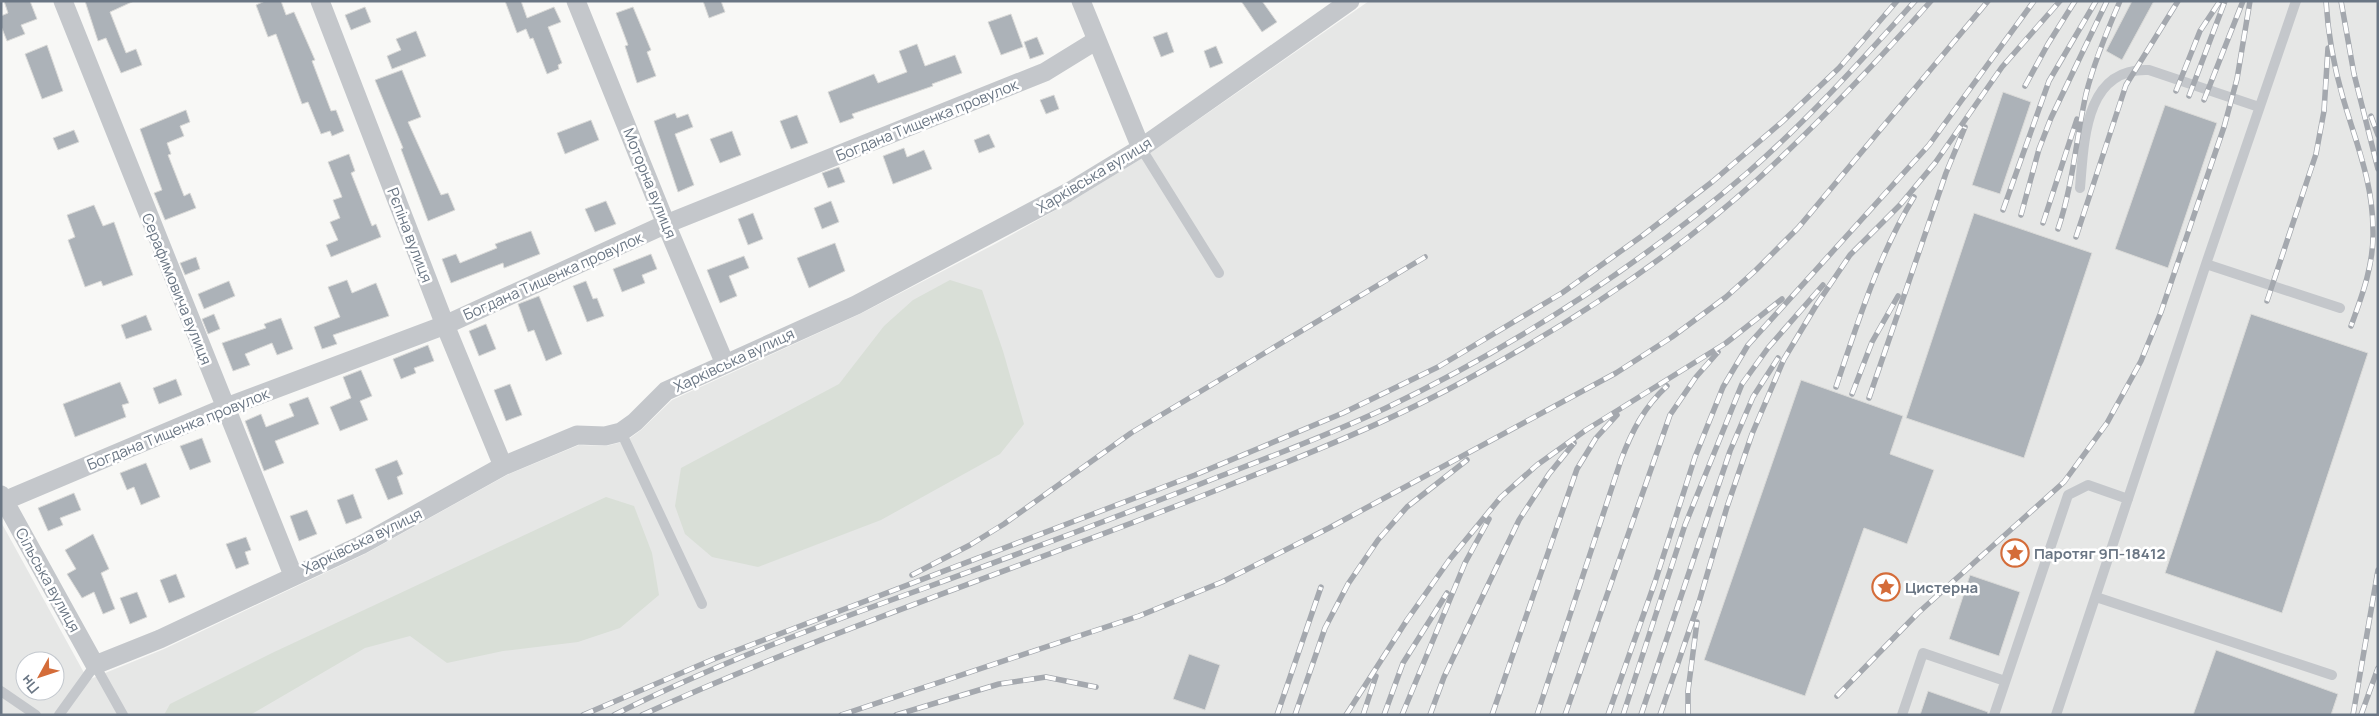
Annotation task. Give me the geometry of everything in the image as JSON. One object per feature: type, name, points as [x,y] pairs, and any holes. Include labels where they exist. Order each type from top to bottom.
[{"type":"street","name":"Серафимовича вулиця","points":[[63,1],[224,408],[293,576]]},
{"type":"street","name":"Рєпіна вулиця","points":[[320,1],[444,325],[503,466]]},
{"type":"street","name":"Моторна вулиця","points":[[576,1],[725,364]]},
{"type":"street","points":[[1081,1],[1141,148]]},
{"type":"street","name":"Харківська вулиця","points":[[96,665],[160,640],[361,545],[503,466],[577,435],[605,436],[621,432],[635,422],[666,391],[856,305],[990,235],[1141,148],[1350,1]]},
{"type":"street","name":"Богдана Тищенка провулок","points":[[3,498],[224,408],[444,325],[666,224],[1044,72],[1097,40]]},
{"type":"street","name":"Сільська вулиця","points":[[3,498],[96,665]]},
{"type":"lane","points":[[2056,715],[2206,264],[2296,1]]},
{"type":"lane","points":[[2080,188],[2083,154],[2094,105],[2108,82],[2123,73],[2136,69],[2150,70],[2259,107]]},
{"type":"lane","points":[[1141,148],[1218,273]]},
{"type":"lane","points":[[2206,264],[2340,308]]},
{"type":"lane","points":[[621,432],[702,604]]},
{"type":"lane","points":[[1994,715],[2068,495],[2088,485],[2128,499]]},
{"type":"lane","points":[[2096,597],[2332,675]]},
{"type":"lane","points":[[1902,715],[1923,653],[2005,681]]},
{"type":"lane","points":[[58,715],[96,665],[123,715]]},
{"type":"lane","points":[[1,691],[36,715]]},
{"type":"shaded area","points":[[1369,1],[2378,1],[2378,715],[1,715],[1,522],[88,680],[164,649],[365,554],[507,475],[579,445],[606,446],[626,441],[641,430],[672,400],[860,314],[995,244],[1072,201],[1146,156]]},
{"type":"shaded area","points":[[950,280],[982,290],[1003,351],[1024,424],[1000,454],[881,520],[758,567],[712,557],[685,534],[675,506],[681,468],[839,384],[884,326],[913,300]]},
{"type":"shaded area","points":[[606,497],[634,506],[652,553],[659,595],[620,628],[578,642],[503,651],[447,663],[410,636],[365,648],[250,715],[164,715],[170,704],[272,653]]},
{"type":"building","points":[[4,1],[30,1],[37,19],[21,25],[25,34],[7,41],[1,26],[1,16],[8,13]]},
{"type":"building","points":[[85,1],[134,1],[110,12],[126,53],[136,49],[142,65],[121,73],[106,38],[98,41]]},
{"type":"building","points":[[265,1],[281,1],[286,15],[294,12],[315,60],[312,61],[331,111],[336,110],[344,131],[332,136],[330,131],[321,134],[308,102],[302,104],[276,34],[268,37],[256,5]]},
{"type":"building","points":[[505,1],[521,1],[527,18],[554,7],[561,22],[548,27],[562,63],[558,65],[559,69],[547,74],[533,38],[530,39],[526,29],[517,33]]},
{"type":"building","points":[[703,1],[721,1],[725,12],[709,18]]},
{"type":"building","points":[[1241,1],[1262,1],[1277,22],[1262,32]]},
{"type":"building","points":[[2132,1],[2154,1],[2122,60],[2106,51]]},
{"type":"building","points":[[365,7],[371,22],[351,30],[345,15]]},
{"type":"building","points":[[633,7],[651,50],[647,52],[656,76],[637,83],[625,46],[628,45],[616,13]]},
{"type":"building","points":[[1011,14],[1023,47],[1001,55],[988,22]]},
{"type":"building","points":[[416,31],[426,56],[392,69],[387,56],[401,50],[396,39]]},
{"type":"building","points":[[1167,32],[1174,52],[1161,57],[1153,37]]},
{"type":"building","points":[[1037,37],[1044,54],[1030,59],[1024,42]]},
{"type":"building","points":[[917,44],[925,66],[955,55],[962,73],[932,84],[933,86],[852,114],[854,118],[840,123],[828,92],[874,74],[878,83],[907,72],[899,51]]},
{"type":"building","points":[[47,45],[63,91],[42,99],[25,54]]},
{"type":"building","points":[[1216,46],[1223,63],[1210,68],[1204,51]]},
{"type":"building","points":[[402,70],[421,117],[408,122],[441,195],[448,193],[455,210],[428,221],[401,149],[403,148],[375,80]]},
{"type":"building","points":[[2003,92],[2031,102],[2000,194],[1972,185]]},
{"type":"building","points":[[1054,95],[1059,109],[1046,114],[1040,100]]},
{"type":"building","points":[[2165,105],[2217,123],[2168,268],[2115,249]]},
{"type":"building","points":[[186,110],[190,122],[180,126],[184,136],[167,143],[171,154],[168,155],[184,196],[190,193],[196,208],[165,220],[154,193],[162,190],[140,129]]},
{"type":"building","points":[[675,113],[677,118],[688,114],[693,127],[675,134],[694,185],[678,192],[654,121]]},
{"type":"building","points":[[797,115],[808,143],[791,149],[780,121]]},
{"type":"building","points":[[591,120],[599,140],[565,154],[557,133]]},
{"type":"building","points":[[74,130],[79,142],[58,150],[53,138]]},
{"type":"building","points":[[732,131],[741,155],[720,163],[710,139]]},
{"type":"building","points":[[989,134],[995,147],[979,153],[974,140]]},
{"type":"building","points":[[904,148],[907,157],[924,150],[932,169],[893,184],[883,156]]},
{"type":"building","points":[[349,154],[355,171],[351,173],[372,226],[376,224],[381,237],[331,257],[326,245],[338,240],[330,222],[340,218],[333,200],[342,197],[328,162]]},
{"type":"building","points":[[839,167],[845,182],[828,188],[822,173]]},
{"type":"building","points":[[606,201],[616,224],[595,232],[585,209]]},
{"type":"building","points":[[831,201],[839,222],[822,229],[814,208]]},
{"type":"building","points":[[94,205],[103,226],[114,222],[133,275],[103,286],[101,281],[85,287],[68,240],[75,237],[67,215]]},
{"type":"building","points":[[753,213],[763,239],[748,245],[738,219]]},
{"type":"building","points":[[1974,213],[2092,253],[2024,458],[1906,418]]},
{"type":"building","points":[[531,231],[540,254],[504,268],[503,263],[451,283],[442,259],[456,254],[460,263],[497,248],[495,244]]},
{"type":"building","points":[[835,243],[845,271],[809,288],[797,258]]},
{"type":"building","points":[[651,254],[657,269],[642,275],[645,283],[622,292],[613,269]]},
{"type":"building","points":[[744,256],[749,268],[729,276],[737,296],[720,303],[707,270]]},
{"type":"building","points":[[196,257],[200,269],[185,275],[180,263]]},
{"type":"building","points":[[347,280],[352,293],[376,283],[389,316],[333,335],[337,344],[322,349],[314,327],[340,317],[328,287]]},
{"type":"building","points":[[229,281],[235,296],[204,309],[198,294]]},
{"type":"building","points":[[586,281],[593,299],[597,298],[604,316],[587,322],[573,286]]},
{"type":"building","points":[[539,296],[562,354],[546,361],[534,330],[528,332],[518,304]]},
{"type":"building","points":[[214,314],[220,329],[208,334],[202,319]]},
{"type":"building","points":[[2251,314],[2368,353],[2282,613],[2165,573]]},
{"type":"building","points":[[146,315],[152,330],[126,339],[121,325]]},
{"type":"building","points":[[281,318],[293,349],[277,355],[272,343],[245,354],[250,365],[233,371],[222,343],[266,328],[264,324]]},
{"type":"building","points":[[486,324],[496,349],[479,356],[469,331]]},
{"type":"building","points":[[428,345],[434,361],[414,368],[416,373],[401,379],[393,359]]},
{"type":"building","points":[[361,370],[372,396],[360,401],[368,420],[340,431],[330,407],[351,398],[343,377]]},
{"type":"building","points":[[176,379],[182,395],[159,404],[153,388]]},
{"type":"building","points":[[1801,380],[1903,416],[1890,454],[1934,470],[1907,544],[1864,528],[1805,696],[1704,660]]},
{"type":"building","points":[[120,382],[129,403],[122,405],[126,417],[75,437],[63,404]]},
{"type":"building","points":[[510,384],[522,415],[506,421],[494,390]]},
{"type":"building","points":[[308,397],[319,424],[275,441],[284,463],[264,471],[245,421],[261,414],[266,427],[294,416],[289,404]]},
{"type":"building","points":[[202,438],[211,462],[190,470],[180,446]]},
{"type":"building","points":[[397,460],[403,474],[397,477],[403,494],[388,500],[375,469]]},
{"type":"building","points":[[146,463],[160,497],[141,505],[134,487],[127,490],[120,473]]},
{"type":"building","points":[[74,493],[81,510],[60,518],[63,525],[48,531],[38,508]]},
{"type":"building","points":[[353,494],[362,518],[346,524],[337,500]]},
{"type":"building","points":[[307,510],[317,534],[299,541],[290,516]]},
{"type":"building","points":[[93,534],[109,569],[101,573],[115,609],[103,614],[94,592],[82,598],[67,574],[76,569],[65,550]]},
{"type":"building","points":[[246,537],[251,550],[245,552],[249,564],[236,569],[226,544]]},
{"type":"building","points":[[176,574],[185,597],[169,603],[160,580]]},
{"type":"building","points":[[1970,575],[2020,592],[1999,656],[1949,639]]},
{"type":"building","points":[[137,592],[147,617],[130,624],[120,598]]},
{"type":"building","points":[[2216,650],[2338,694],[2331,715],[2193,715]]},
{"type":"building","points":[[1189,654],[1220,665],[1205,710],[1173,699]]},
{"type":"building","points":[[1928,691],[1988,712],[1987,715],[1920,715]]},
{"type":"railway","points":[[583,715],[714,659],[1195,475],[1343,413],[1438,367],[1562,293],[1642,236],[1712,182],[1782,122],[1839,68],[1897,1]]},
{"type":"railway","points":[[614,715],[689,679],[766,647],[996,562],[1282,452],[1365,418],[1434,384],[1574,303],[1618,273],[1705,208],[1791,133],[1915,1]]},
{"type":"railway","points":[[642,715],[785,654],[1149,516],[1350,436],[1413,407],[1513,354],[1623,285],[1693,234],[1726,207],[1781,158],[1825,114],[1931,1]]},
{"type":"railway","points":[[841,715],[1139,616],[1222,582],[1329,528],[1616,373],[1672,337],[1726,297],[1756,270],[1798,228],[1988,1]]},
{"type":"railway","points":[[1608,715],[1655,582],[1695,457],[1723,387],[1748,345],[1929,145],[2034,1]]},
{"type":"railway","points":[[1660,715],[1699,602],[1727,507],[1752,434],[1784,359],[1817,304],[1850,255],[1900,205],[1935,163],[2002,67],[2060,1]]},
{"type":"railway","points":[[2025,86],[2075,1]]},
{"type":"railway","points":[[2003,210],[2049,81],[2096,1]]},
{"type":"railway","points":[[2021,215],[2039,149],[2051,118],[2107,1]]},
{"type":"railway","points":[[2058,229],[2067,196],[2089,82],[2120,1]]},
{"type":"railway","points":[[2076,237],[2126,85],[2178,1]]},
{"type":"railway","points":[[2176,91],[2200,31],[2220,1]]},
{"type":"railway","points":[[2189,96],[2225,1]]},
{"type":"railway","points":[[2204,100],[2243,1]]},
{"type":"railway","points":[[1837,696],[1918,613],[2064,482],[2107,423],[2141,361],[2161,312],[2224,127],[2237,79],[2250,1]]},
{"type":"railway","points":[[2326,1],[2334,62],[2363,163],[2372,213],[2372,256],[2351,326]]},
{"type":"railway","points":[[2341,1],[2354,74],[2378,169]]},
{"type":"railway","points":[[2267,301],[2316,154],[2324,111],[2328,48]]},
{"type":"railway","points":[[2371,116],[2378,135]]},
{"type":"railway","points":[[2043,223],[2077,119]]},
{"type":"railway","points":[[1869,398],[1946,173],[1965,127]]},
{"type":"railway","points":[[1836,387],[1879,266],[1901,219],[1914,197]]},
{"type":"railway","points":[[912,575],[970,545],[1004,524],[1131,433],[1425,257]]},
{"type":"railway","points":[[1623,715],[1685,525],[1742,384],[1768,348],[1823,285]]},
{"type":"railway","points":[[1852,394],[1872,342],[1898,296]]},
{"type":"railway","points":[[1346,715],[1407,620],[1450,559],[1501,497],[1537,465],[1586,430],[1726,343],[1782,299]]},
{"type":"railway","points":[[1565,715],[1670,415],[1696,377],[1718,352]]},
{"type":"railway","points":[[1641,715],[1730,451],[1753,397],[1778,358]]},
{"type":"railway","points":[[1537,715],[1625,449],[1645,411],[1667,386]]},
{"type":"railway","points":[[1492,715],[1577,469],[1596,438],[1617,415]]},
{"type":"railway","points":[[1430,715],[1444,677],[1519,520],[1549,474],[1574,443]]},
{"type":"railway","points":[[1295,715],[1325,628],[1348,584],[1378,540],[1407,507],[1467,460]]},
{"type":"railway","points":[[1402,715],[1465,563],[1489,519]]},
{"type":"railway","points":[[2353,715],[2378,570]]},
{"type":"railway","points":[[1277,715],[1321,587]]},
{"type":"railway","points":[[1384,715],[1403,663],[1447,593]]},
{"type":"railway","points":[[1688,715],[1688,691],[1697,622]]},
{"type":"railway","points":[[2361,715],[2378,668]]},
{"type":"railway","points":[[1363,715],[1376,676]]},
{"type":"railway","points":[[896,715],[999,684],[1046,677],[1096,687]]},
{"type":"place","name":"Паротяг 9П-18412","points":[[2015,553]]},
{"type":"place","name":"Цистерна","points":[[1886,587]]}]
